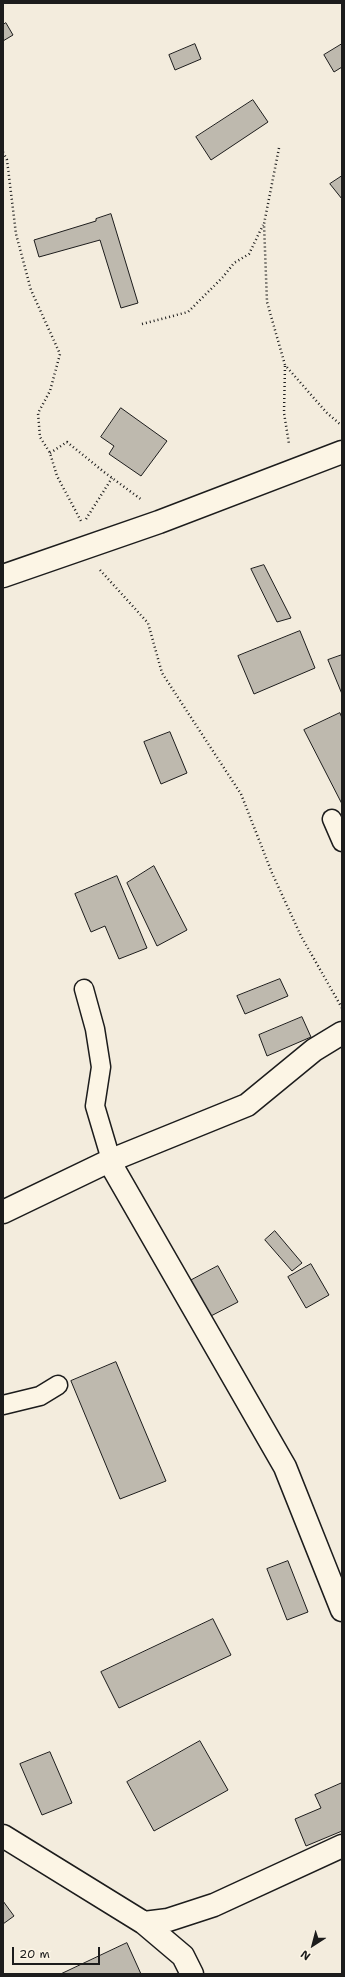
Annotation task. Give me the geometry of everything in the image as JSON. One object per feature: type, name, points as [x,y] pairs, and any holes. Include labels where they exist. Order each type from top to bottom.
[{"type":"street","points":[[3,576],[159,522],[302,466],[342,452]]},
{"type":"street","points":[[3,1212],[109,1161],[247,1105],[314,1050],[342,1033]]},
{"type":"street","points":[[109,1161],[285,1467],[342,1610]]},
{"type":"street","points":[[3,1836],[144,1923],[183,1956],[192,1974]]},
{"type":"street","points":[[144,1923],[168,1920],[214,1905],[342,1846]]},
{"type":"lane","points":[[332,819],[342,842]]},
{"type":"lane","points":[[84,989],[95,1029],[101,1067],[95,1106],[109,1153],[109,1161]]},
{"type":"lane","points":[[3,1405],[40,1396],[58,1385]]},
{"type":"path","points":[[279,148],[264,224],[267,302],[286,365],[284,413],[290,449],[302,466]]},
{"type":"path","points":[[3,152],[7,160],[16,234],[31,290],[60,354],[50,391],[38,413],[40,437],[50,453],[56,476],[83,524],[112,478]]},
{"type":"path","points":[[142,324],[188,312],[223,277],[234,263],[249,254],[264,224]]},
{"type":"path","points":[[286,365],[327,413],[342,426]]},
{"type":"path","points":[[50,453],[66,442],[152,508],[159,522]]},
{"type":"path","points":[[81,548],[148,623],[162,673],[241,794],[272,873],[301,936],[342,1008]]},
{"type":"building","points":[[6,23],[13,35],[3,41],[3,25]]},
{"type":"building","points":[[195,44],[201,59],[175,70],[169,55]]},
{"type":"building","points":[[342,44],[342,67],[334,72],[324,55]]},
{"type":"building","points":[[253,100],[268,122],[211,160],[196,137]]},
{"type":"building","points":[[342,176],[342,199],[330,184]]},
{"type":"building","points":[[111,214],[138,303],[121,308],[100,240],[39,257],[34,240],[96,221],[96,219]]},
{"type":"building","points":[[121,408],[167,441],[141,476],[109,454],[114,446],[101,437]]},
{"type":"building","points":[[264,565],[291,618],[277,622],[251,569]]},
{"type":"building","points":[[300,631],[315,668],[254,694],[238,656]]},
{"type":"building","points":[[342,655],[342,694],[328,660]]},
{"type":"building","points":[[340,713],[342,718],[342,804],[304,730]]},
{"type":"building","points":[[170,732],[187,773],[161,784],[144,742]]},
{"type":"building","points":[[154,866],[187,930],[157,946],[127,883]]},
{"type":"building","points":[[117,876],[147,948],[119,959],[105,926],[91,932],[75,894]]},
{"type":"building","points":[[280,979],[288,996],[245,1014],[237,996]]},
{"type":"building","points":[[302,1017],[311,1037],[267,1056],[259,1035]]},
{"type":"building","points":[[275,1231],[302,1263],[292,1271],[265,1240]]},
{"type":"building","points":[[311,1264],[329,1295],[306,1308],[288,1277]]},
{"type":"building","points":[[218,1266],[238,1302],[207,1318],[188,1282]]},
{"type":"building","points":[[116,1362],[166,1481],[120,1499],[71,1381]]},
{"type":"building","points":[[288,1561],[308,1612],[287,1620],[267,1569]]},
{"type":"building","points":[[213,1619],[231,1655],[119,1708],[101,1672]]},
{"type":"building","points":[[200,1741],[228,1790],[154,1831],[127,1782]]},
{"type":"building","points":[[50,1752],[72,1803],[42,1815],[20,1764]]},
{"type":"building","points":[[342,1783],[342,1831],[306,1846],[295,1819],[321,1808],[315,1795]]},
{"type":"building","points":[[3,1901],[14,1916],[3,1924]]},
{"type":"building","points":[[127,1943],[141,1974],[61,1974]]}]
